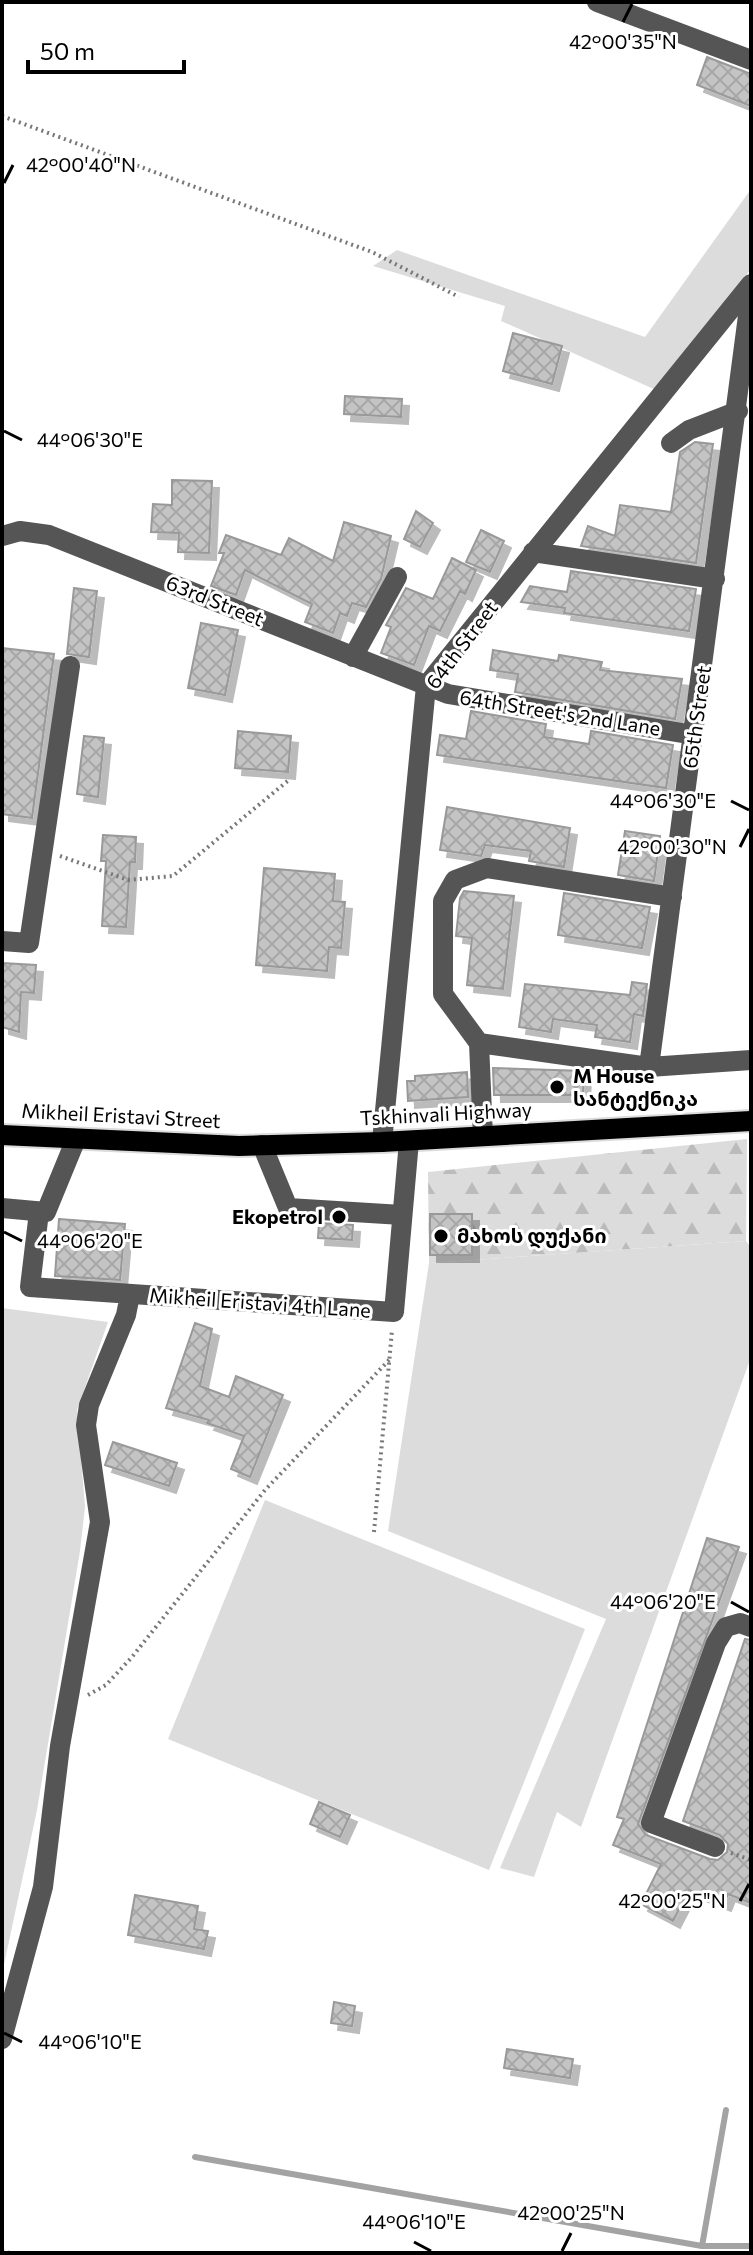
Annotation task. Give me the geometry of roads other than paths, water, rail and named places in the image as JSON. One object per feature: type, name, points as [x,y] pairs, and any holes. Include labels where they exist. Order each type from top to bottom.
[{"type":"main road","name":"Tskhinvali Highway","points":[[239,1146],[409,1141],[751,1121]]},
{"type":"main road","name":"Mikheil Eristavi Street","points":[[2,1135],[239,1146]]},
{"type":"street","points":[[597,2],[751,60]]},
{"type":"street","name":"64th Street","points":[[382,1142],[426,686],[751,284]]},
{"type":"street","name":"65th Street","points":[[649,1067],[738,411],[751,293]]},
{"type":"street","points":[[671,443],[689,430],[738,411]]},
{"type":"street","name":"63rd Street","points":[[2,536],[20,531],[49,535],[426,686]]},
{"type":"street","points":[[533,552],[715,579]]},
{"type":"street","points":[[353,657],[397,577]]},
{"type":"street","points":[[2,941],[29,943],[70,666]]},
{"type":"street","name":"64th Street's 2nd Lane","points":[[426,686],[448,694],[694,735]]},
{"type":"street","points":[[483,1136],[479,1043],[443,994],[443,901],[455,880],[487,868],[672,897]]},
{"type":"street","points":[[406,894],[443,901]]},
{"type":"street","points":[[479,1043],[649,1067],[751,1060]]},
{"type":"street","points":[[2,1208],[46,1212],[76,1139]]},
{"type":"street","name":"Mikheil Eristavi 4th Lane","points":[[2,2039],[43,1887],[60,1746],[101,1512],[86,1425],[89,1405],[126,1315],[130,1295],[394,1312],[409,1141]]},
{"type":"street","points":[[262,1145],[288,1208],[402,1215]]},
{"type":"street","points":[[39,1212],[30,1287],[130,1295]]},
{"type":"street","points":[[715,1847],[651,1823],[716,1643],[726,1627],[740,1623],[751,1627]]},
{"type":"waterway","points":[[702,2246],[726,2110]]},
{"type":"waterway","points":[[195,2157],[702,2246],[751,2246]]},
{"type":"place","name":"M House სანტექნიკა","points":[[557,1087]]},
{"type":"place","name":"Ekopetrol","points":[[339,1217]]},
{"type":"place","name":"მახოს დუქანი","points":[[441,1236]]}]
